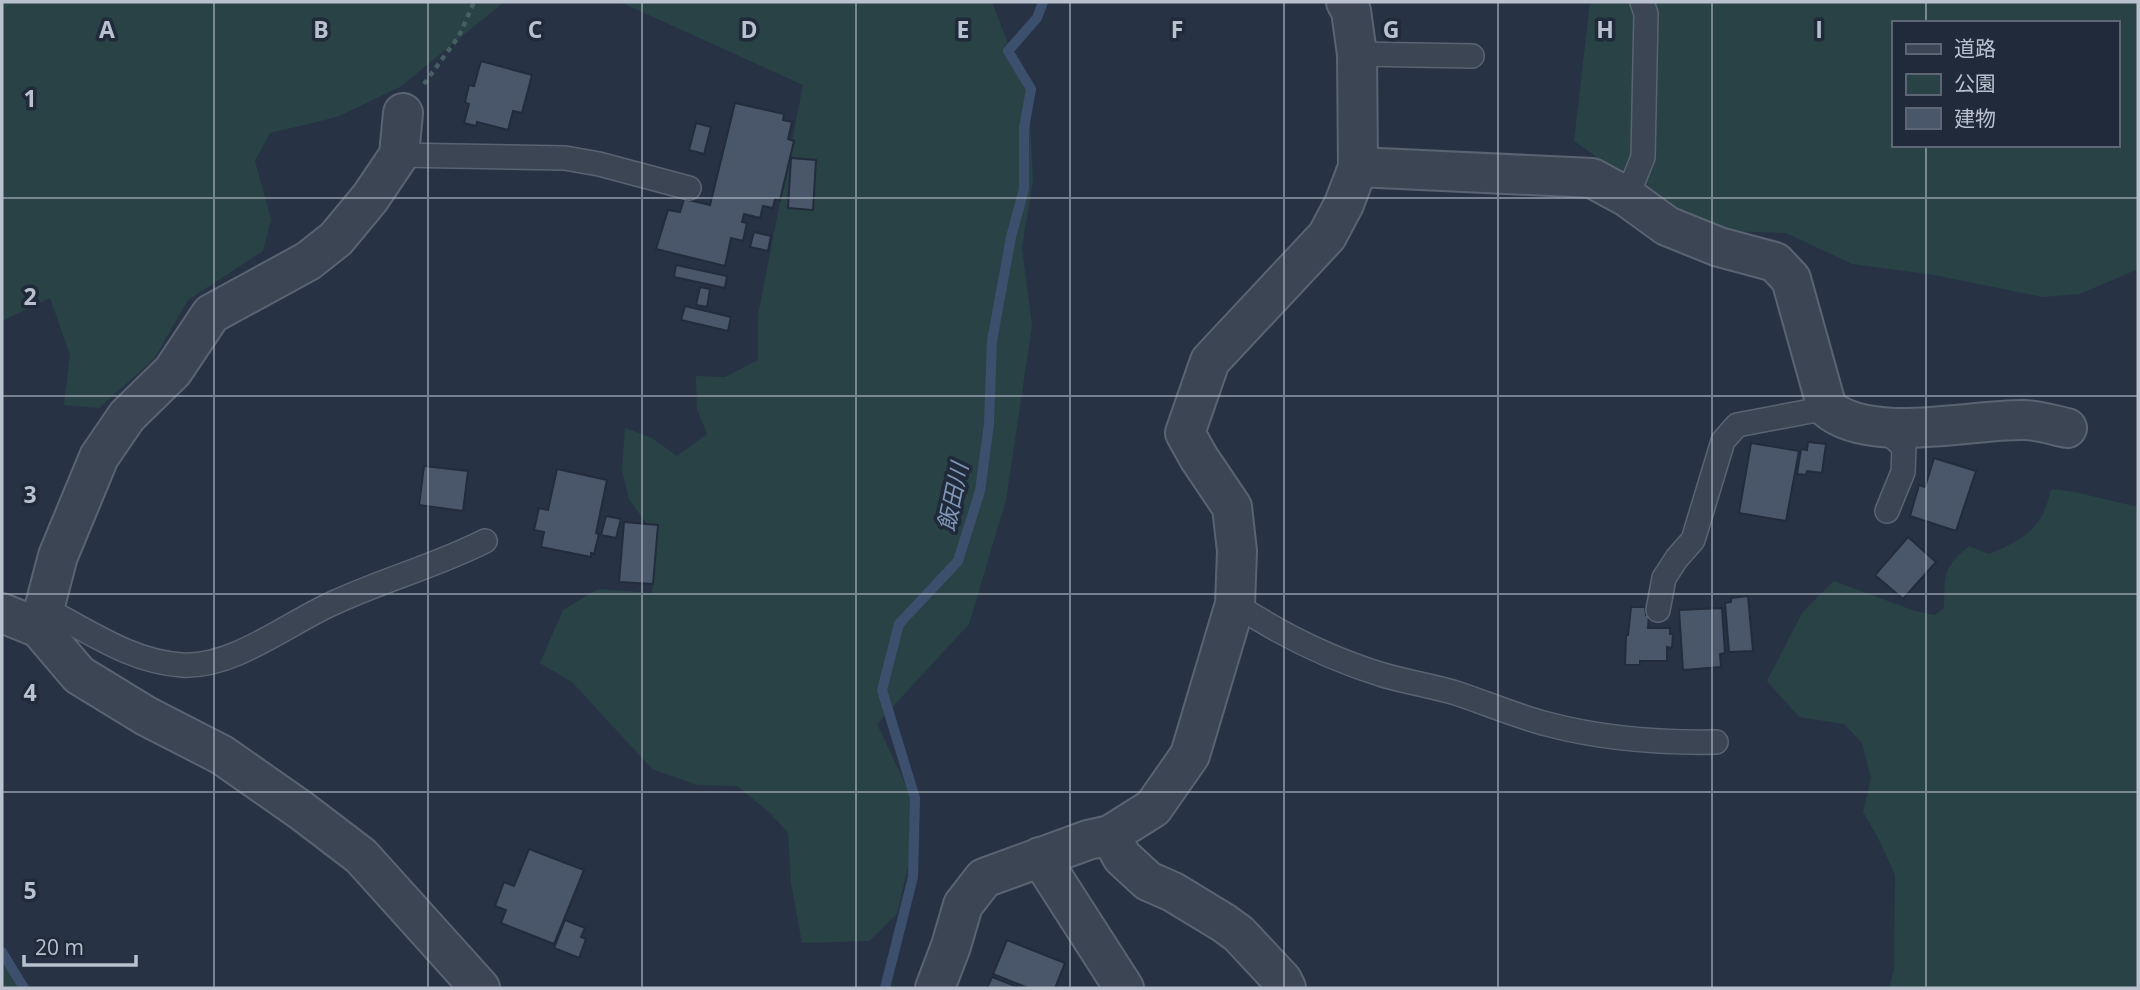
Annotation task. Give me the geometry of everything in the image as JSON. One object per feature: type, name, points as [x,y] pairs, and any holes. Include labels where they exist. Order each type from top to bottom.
[{"type":"street","points":[[935,988],[963,905],[984,878],[1110,835],[1153,808],[1190,755],[1234,604],[1237,551],[1231,507],[1185,433],[1210,361],[1326,236],[1344,204],[1357,167],[1357,54],[1351,11],[1346,2]]},
{"type":"street","points":[[403,113],[399,155],[370,198],[336,239],[308,261],[211,314],[173,371],[127,416],[99,457],[58,556],[42,618],[79,675],[146,716],[222,755],[360,856],[480,988]]},
{"type":"street","points":[[1357,167],[1592,178],[1627,197],[1667,226],[1719,247],[1775,262],[1791,279],[1827,408],[1838,418],[1884,429],[2026,420],[2067,428]]},
{"type":"street","points":[[2,613],[42,618]]},
{"type":"street","points":[[1110,835],[1122,857],[1148,881],[1182,897],[1239,934],[1282,979],[1286,988]]},
{"type":"street","points":[[1040,857],[1124,988]]},
{"type":"lane","points":[[1627,197],[1643,157],[1646,14],[1642,2]]},
{"type":"lane","points":[[1357,54],[1472,55]]},
{"type":"lane","points":[[399,155],[565,158],[599,164],[689,188]]},
{"type":"lane","points":[[1658,610],[1664,578],[1676,558],[1693,540],[1724,441],[1737,425],[1827,408]]},
{"type":"lane","points":[[1884,429],[1904,447],[1903,472],[1886,512]]},
{"type":"lane","points":[[42,618],[130,654],[159,662],[184,665],[211,663],[253,645],[335,602],[425,566],[448,560],[485,541]]},
{"type":"lane","points":[[1234,604],[1270,627],[1383,675],[1453,692],[1544,724],[1616,739],[1674,743],[1716,742]]},
{"type":"path","points":[[403,113],[459,36],[474,2]]},
{"type":"green space","points":[[2,2],[504,2],[400,87],[337,117],[270,133],[255,161],[271,219],[263,251],[188,300],[154,359],[99,408],[64,405],[70,355],[50,298],[2,321]]},
{"type":"green space","points":[[620,2],[992,2],[1029,99],[1033,180],[1022,248],[1032,326],[1006,500],[969,624],[877,724],[920,815],[897,914],[869,941],[802,943],[791,883],[788,833],[771,814],[737,786],[697,785],[652,769],[572,682],[540,663],[563,610],[598,589],[652,593],[657,539],[629,499],[622,470],[625,428],[652,438],[677,456],[707,434],[697,409],[696,376],[725,377],[758,360],[758,315],[803,85]]},
{"type":"green space","points":[[1590,2],[2138,2],[2138,269],[2080,294],[2043,297],[1934,275],[1852,264],[1786,233],[1719,231],[1659,201],[1574,141]]},
{"type":"green space","points":[[2051,489],[2138,507],[2138,988],[1889,988],[1894,970],[1895,875],[1863,812],[1871,778],[1862,743],[1844,724],[1799,717],[1767,681],[1802,613],[1834,581],[1915,611],[1935,615],[1944,608],[1945,580],[1954,561],[1969,546],[1989,554],[2022,537],[2043,514]]},
{"type":"green space","points":[[2,950],[20,988],[2,988]]},
{"type":"building","points":[[481,61],[532,75],[522,113],[513,111],[508,130],[477,122],[476,126],[464,123],[469,104],[465,102],[469,85],[474,86]]},
{"type":"building","points":[[735,103],[784,114],[783,120],[792,122],[788,139],[794,141],[780,200],[775,199],[773,208],[763,206],[760,218],[744,214],[742,222],[747,223],[743,241],[731,238],[725,266],[656,249],[668,210],[680,212],[684,199],[710,205]]},
{"type":"building","points":[[696,123],[711,127],[704,154],[689,150]]},
{"type":"building","points":[[791,158],[816,160],[813,210],[788,208]]},
{"type":"building","points":[[754,232],[771,236],[768,251],[750,247]]},
{"type":"building","points":[[676,265],[727,276],[725,288],[674,277]]},
{"type":"building","points":[[700,287],[710,289],[707,307],[696,305]]},
{"type":"building","points":[[685,306],[731,317],[728,331],[681,320]]},
{"type":"building","points":[[1808,442],[1826,444],[1822,473],[1807,471],[1806,475],[1797,474],[1801,449],[1807,450]]},
{"type":"building","points":[[1751,443],[1799,451],[1786,521],[1739,513]]},
{"type":"building","points":[[1934,458],[1976,471],[1956,531],[1910,516],[1919,485],[1925,487]]},
{"type":"building","points":[[424,466],[468,471],[463,511],[419,505]]},
{"type":"building","points":[[557,469],[607,480],[596,533],[599,534],[591,557],[541,547],[544,532],[534,530],[539,508],[548,510]]},
{"type":"building","points":[[606,516],[621,519],[616,538],[601,535]]},
{"type":"building","points":[[624,522],[658,525],[653,584],[619,582]]},
{"type":"building","points":[[1908,537],[1936,562],[1903,599],[1875,575]]},
{"type":"building","points":[[1748,596],[1753,651],[1729,652],[1725,603],[1731,602],[1731,598]]},
{"type":"building","points":[[1631,607],[1645,607],[1646,615],[1649,614],[1648,628],[1670,628],[1670,634],[1673,634],[1672,648],[1667,647],[1667,661],[1640,661],[1640,665],[1625,665]]},
{"type":"building","points":[[1722,608],[1725,653],[1720,654],[1721,667],[1683,670],[1679,610]]},
{"type":"building","points":[[529,849],[584,870],[554,944],[501,923],[506,910],[495,906],[504,882],[514,886]]},
{"type":"building","points":[[565,920],[585,928],[581,937],[586,939],[579,958],[554,948]]},
{"type":"building","points":[[1007,940],[1065,963],[1055,988],[1028,988],[993,974]]},
{"type":"building","points":[[992,977],[1020,988],[987,988]]},
{"type":"waterway","name":"飯田川","points":[[885,988],[913,877],[915,798],[882,690],[899,624],[958,561],[980,491],[989,424],[992,341],[1011,237],[1024,189],[1024,128],[1031,89],[1008,51],[1037,18],[1043,2]]},
{"type":"waterway","points":[[2,952],[24,988]]}]
